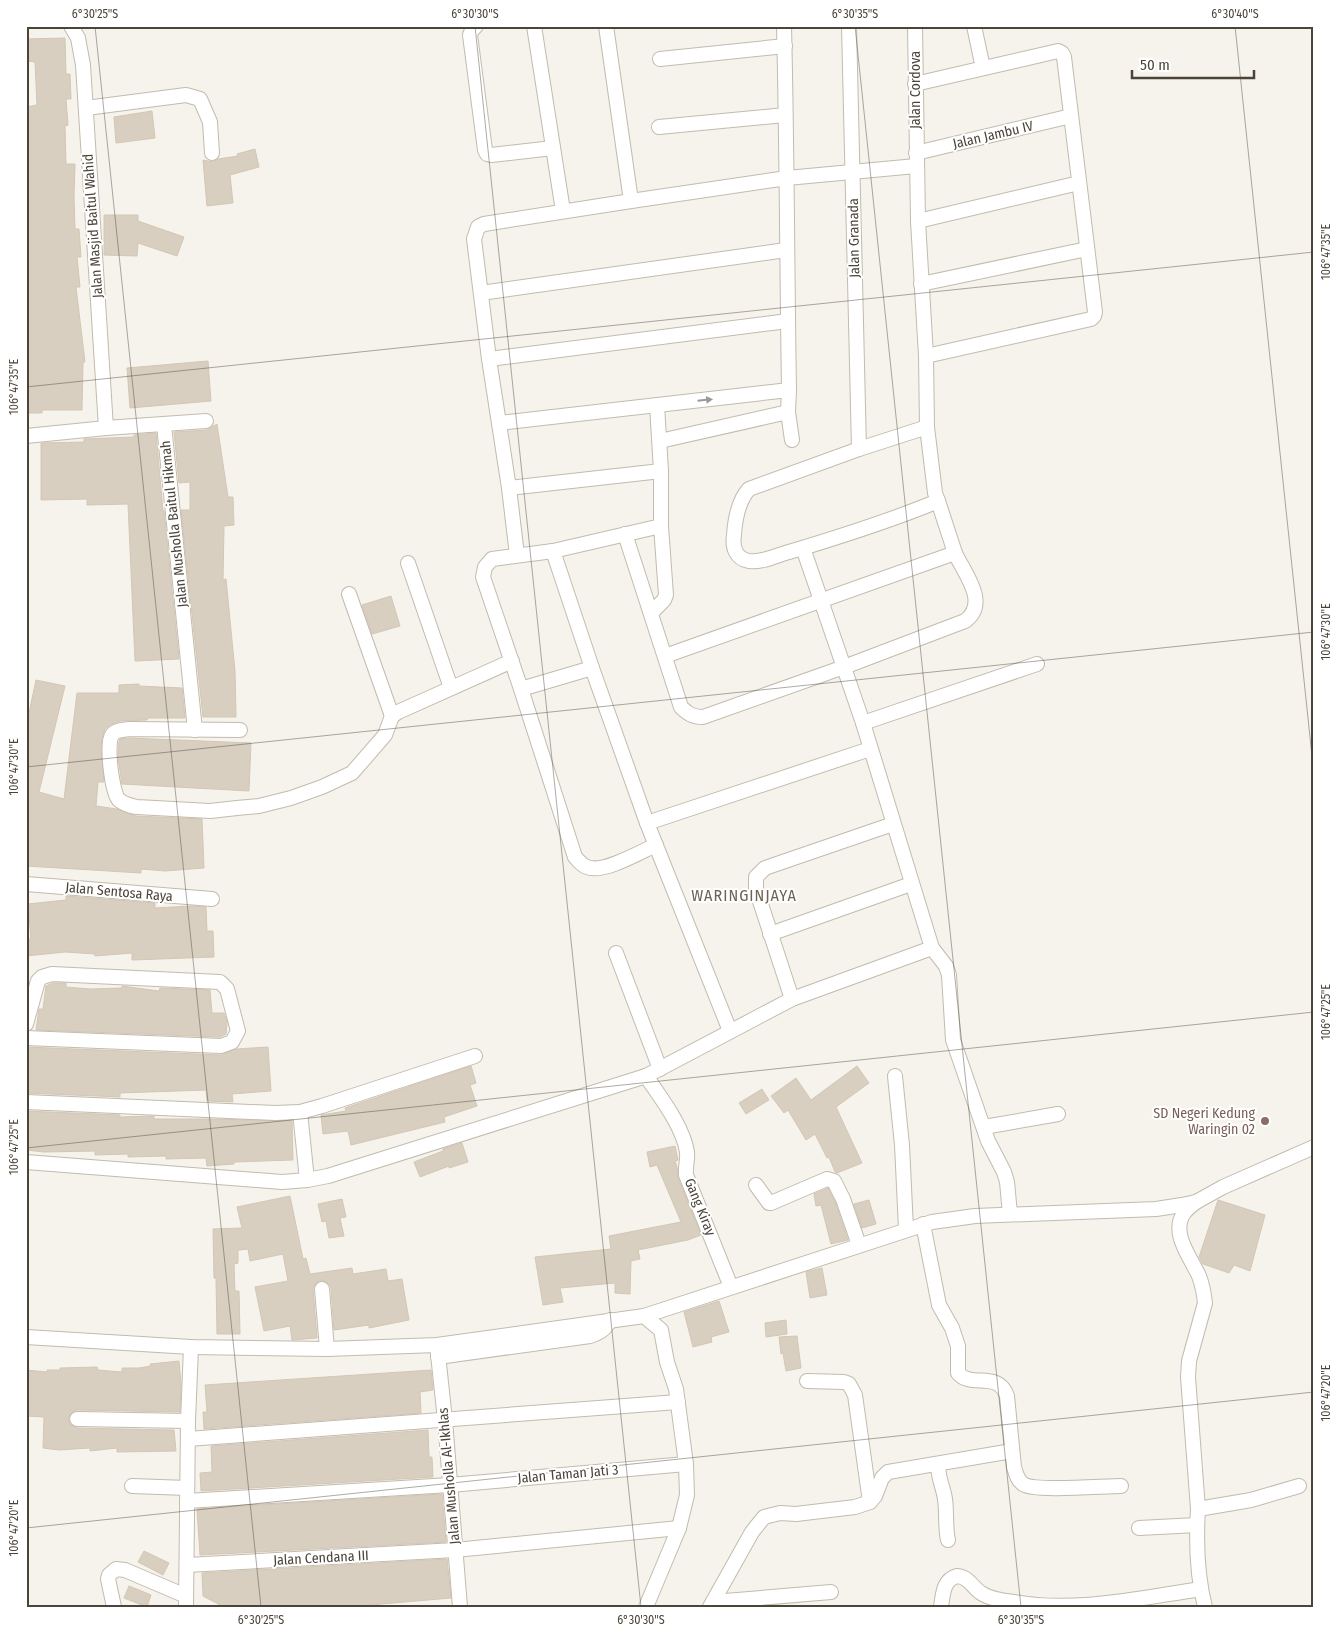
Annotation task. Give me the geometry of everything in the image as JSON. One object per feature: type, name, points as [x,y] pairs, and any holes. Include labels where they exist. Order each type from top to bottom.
[{"type":"street","name":"Jalan Masjid Baitul Wahid","points":[[71,26],[81,49],[106,428]]},
{"type":"street","points":[[476,26],[470,35],[487,154],[553,148]]},
{"type":"street","points":[[534,26],[563,211]]},
{"type":"street","points":[[606,26],[630,201]]},
{"type":"street","points":[[784,26],[787,178],[786,250],[790,390],[788,412],[792,440]]},
{"type":"street","name":"Jalan Granada","points":[[849,26],[859,449]]},
{"type":"street","name":"Jalan Cordova","points":[[844,668],[965,621],[970,617],[976,606],[973,588],[955,553],[935,493],[927,428],[926,356],[916,160],[915,26]]},
{"type":"street","points":[[974,26],[983,68]]},
{"type":"street","points":[[660,59],[785,46]]},
{"type":"street","points":[[915,84],[1058,51],[1062,53],[1095,312],[1091,318],[926,356]]},
{"type":"street","points":[[86,108],[186,95],[200,99],[210,122],[212,153]]},
{"type":"street","points":[[659,127],[785,115]]},
{"type":"street","name":"Jalan Jambu IV","points":[[481,293],[474,239],[478,227],[484,224],[787,178],[852,172],[916,160],[1071,116]]},
{"type":"street","points":[[918,221],[1079,183]]},
{"type":"street","points":[[921,284],[1087,249]]},
{"type":"street","points":[[517,555],[481,293],[786,250]]},
{"type":"street","points":[[489,359],[788,321]]},
{"type":"street","points":[[499,423],[790,390]]},
{"type":"street","points":[[651,613],[664,600],[666,594],[660,526],[661,471],[657,405]]},
{"type":"street","points":[[660,441],[788,412]]},
{"type":"street","points":[[164,425],[206,421]]},
{"type":"street","name":"Jalan Musholla Baitul Hikmah","points":[[26,436],[106,428],[164,425],[195,730]]},
{"type":"street","points":[[927,428],[859,449],[749,489],[742,496],[733,542],[735,552],[741,559],[750,562],[760,561],[938,501]]},
{"type":"street","points":[[509,488],[661,471]]},
{"type":"street","points":[[656,845],[603,868],[588,868],[581,864],[576,857],[484,577],[485,567],[492,560],[553,551],[660,526]]},
{"type":"street","points":[[625,534],[681,707],[686,713],[695,717],[703,717],[844,668]]},
{"type":"street","points":[[803,548],[863,723],[932,948],[946,966],[949,975],[953,1040],[988,1141],[1004,1172],[1007,1182],[1010,1214]]},
{"type":"street","points":[[553,551],[647,823],[730,1031]]},
{"type":"street","points":[[665,656],[822,602],[955,553]]},
{"type":"street","points":[[408,562],[451,688]]},
{"type":"street","points":[[240,730],[129,729],[113,733],[108,747],[115,792],[118,799],[126,805],[137,807],[210,811],[259,806],[291,798],[322,787],[352,773],[385,735],[392,716],[349,594]]},
{"type":"street","points":[[392,716],[512,661]]},
{"type":"street","points":[[863,723],[1038,664]]},
{"type":"street","points":[[521,688],[592,668]]},
{"type":"street","points":[[647,823],[870,748]]},
{"type":"street","points":[[792,999],[756,889],[756,876],[765,868],[893,824]]},
{"type":"street","name":"Jalan Sentosa Raya","points":[[26,884],[212,899]]},
{"type":"street","points":[[770,934],[911,884]]},
{"type":"street","points":[[26,1162],[282,1182],[328,1176],[646,1076],[792,999],[932,948]]},
{"type":"street","points":[[616,953],[660,1069]]},
{"type":"street","points":[[26,1024],[38,981],[46,974],[52,974],[220,982],[227,989],[238,1031],[232,1042],[221,1046],[26,1038]]},
{"type":"street","points":[[26,1102],[275,1113],[300,1112],[475,1056]]},
{"type":"street","name":"Gang Kiray","points":[[646,1076],[677,1125],[685,1144],[688,1154],[685,1167],[686,1175],[731,1287]]},
{"type":"street","points":[[895,1076],[902,1145],[906,1229]]},
{"type":"street","points":[[300,1112],[307,1180]]},
{"type":"street","points":[[984,1126],[1058,1114]]},
{"type":"street","points":[[1205,1607],[1201,1589],[1197,1525],[1198,1508],[1188,1377],[1189,1361],[1202,1313],[1204,1295],[1198,1276],[1181,1240],[1179,1226],[1184,1212],[1196,1202],[1223,1187],[1314,1147]]},
{"type":"street","points":[[756,1185],[769,1203],[772,1203],[827,1178],[832,1179],[843,1199],[859,1245]]},
{"type":"street","points":[[26,1338],[192,1348],[437,1351],[610,1320],[644,1316],[906,1229],[953,1218],[1156,1209],[1196,1202]]},
{"type":"street","points":[[923,1224],[939,1304],[952,1328],[958,1346],[958,1372],[967,1379],[999,1384],[1005,1390],[1017,1477],[1025,1486],[1040,1488],[1121,1486]]},
{"type":"street","points":[[322,1289],[327,1349]]},
{"type":"street","points":[[644,1316],[661,1330],[667,1362],[678,1402],[688,1495],[679,1528],[646,1607]]},
{"type":"street","points":[[114,1607],[108,1579],[109,1575],[116,1569],[125,1570],[186,1601],[188,1421],[192,1348]]},
{"type":"street","name":"Jalan Musholla Al-Ikhlas","points":[[437,1351],[460,1607]]},
{"type":"street","points":[[806,1380],[844,1382],[852,1388],[870,1502]]},
{"type":"street","points":[[188,1439],[678,1402]]},
{"type":"street","points":[[78,1419],[188,1421]]},
{"type":"street","points":[[712,1604],[752,1532],[764,1518],[780,1513],[796,1514],[854,1507],[870,1502],[875,1496],[884,1473],[913,1466],[938,1464],[1012,1451]]},
{"type":"street","name":"Jalan Taman Jati 3","points":[[132,1486],[187,1495],[450,1485],[686,1464]]},
{"type":"street","points":[[938,1464],[939,1480],[945,1498],[948,1540]]},
{"type":"street","points":[[1198,1508],[1251,1500],[1299,1486]]},
{"type":"street","points":[[1139,1528],[1197,1525]]},
{"type":"street","name":"Jalan Cendana III","points":[[187,1565],[455,1550],[679,1528]]},
{"type":"street","points":[[942,1607],[944,1587],[948,1580],[957,1576],[966,1578],[981,1593],[998,1599],[1041,1606],[1097,1604],[1201,1589]]},
{"type":"street","points":[[712,1604],[832,1592]]},
{"type":"building","points":[[65,38],[66,74],[70,74],[71,99],[66,99],[68,125],[65,126],[66,164],[75,164],[75,229],[79,229],[81,257],[77,257],[80,287],[76,287],[85,362],[83,362],[82,410],[42,410],[42,413],[26,413],[26,107],[37,105],[35,62],[26,61],[26,39]]},
{"type":"building","points":[[152,111],[155,138],[116,143],[114,117]]},
{"type":"building","points":[[255,149],[259,167],[230,175],[233,203],[207,206],[203,160],[213,162],[218,159],[238,156],[237,154]]},
{"type":"building","points":[[104,215],[138,215],[138,221],[184,237],[177,256],[138,243],[137,256],[104,255]]},
{"type":"building","points":[[208,361],[211,401],[130,408],[127,368]]},
{"type":"building","points":[[217,424],[228,497],[233,497],[234,525],[224,526],[223,580],[226,579],[235,671],[236,717],[203,717],[181,510],[190,510],[190,482],[179,483],[174,432],[207,430]]},
{"type":"building","points":[[156,433],[179,659],[135,661],[128,504],[87,505],[87,499],[41,500],[41,443],[84,442],[84,439],[134,437],[134,435]]},
{"type":"building","points":[[391,596],[400,626],[372,634],[362,605]]},
{"type":"building","points":[[36,680],[65,686],[39,792],[64,799],[77,693],[119,693],[119,685],[139,684],[139,686],[182,688],[185,718],[148,718],[147,720],[120,721],[111,724],[105,729],[101,748],[104,782],[98,782],[96,806],[117,809],[136,816],[202,819],[204,868],[165,871],[141,869],[141,873],[26,866],[26,727]]},
{"type":"building","points":[[120,739],[251,743],[249,791],[122,784],[118,757],[119,742]]},
{"type":"building","points":[[66,896],[155,903],[155,908],[206,907],[207,931],[213,931],[214,957],[132,960],[132,953],[95,956],[95,954],[65,952],[26,956],[26,939],[31,939],[28,904],[66,900]]},
{"type":"building","points":[[53,983],[66,983],[66,987],[91,989],[122,988],[122,986],[159,991],[160,988],[210,990],[212,1013],[224,1013],[227,1022],[226,1034],[220,1037],[36,1030],[39,1009],[43,1009],[46,986]]},
{"type":"building","points":[[26,1047],[221,1055],[237,1049],[268,1047],[271,1091],[232,1094],[233,1102],[207,1101],[206,1090],[120,1093],[120,1097],[26,1093]]},
{"type":"building","points":[[471,1066],[476,1083],[470,1085],[477,1106],[444,1117],[445,1122],[351,1145],[348,1131],[323,1134],[321,1115],[346,1111],[345,1108]]},
{"type":"building","points":[[857,1066],[869,1083],[836,1107],[862,1163],[837,1173],[815,1134],[806,1140],[788,1110],[784,1113],[771,1096],[796,1078],[811,1100]]},
{"type":"building","points":[[762,1089],[769,1100],[746,1114],[739,1103]]},
{"type":"building","points":[[26,1111],[120,1115],[120,1117],[154,1116],[154,1119],[292,1121],[293,1160],[234,1162],[234,1164],[207,1166],[206,1158],[166,1159],[166,1156],[128,1157],[128,1154],[95,1155],[95,1151],[44,1152],[26,1150]]},
{"type":"building","points":[[462,1143],[468,1162],[449,1168],[449,1166],[420,1177],[414,1162]]},
{"type":"building","points":[[675,1146],[678,1160],[675,1161],[678,1178],[701,1235],[688,1240],[638,1250],[640,1259],[631,1261],[630,1294],[615,1293],[615,1283],[560,1288],[563,1302],[543,1305],[535,1257],[611,1249],[609,1236],[681,1222],[657,1165],[650,1167],[647,1152]]},
{"type":"building","points":[[828,1188],[835,1202],[848,1240],[831,1244],[821,1205],[816,1206],[814,1194]]},
{"type":"building","points":[[290,1196],[303,1259],[306,1258],[310,1274],[352,1268],[353,1274],[386,1269],[388,1281],[402,1279],[409,1320],[369,1328],[369,1325],[334,1330],[331,1288],[329,1284],[322,1280],[317,1282],[313,1289],[317,1338],[292,1340],[290,1326],[264,1331],[255,1287],[288,1281],[283,1254],[250,1261],[248,1249],[238,1250],[238,1263],[234,1264],[235,1291],[239,1291],[240,1334],[217,1334],[213,1229],[242,1228],[237,1207]]},
{"type":"building","points":[[342,1199],[346,1217],[340,1218],[344,1236],[329,1238],[326,1221],[322,1222],[318,1204]]},
{"type":"building","points":[[869,1200],[876,1224],[862,1228],[854,1204]]},
{"type":"building","points":[[1218,1200],[1265,1215],[1250,1271],[1234,1265],[1229,1273],[1203,1264],[1199,1257]]},
{"type":"building","points":[[822,1268],[827,1295],[810,1298],[806,1272]]},
{"type":"building","points":[[719,1301],[729,1332],[711,1337],[712,1342],[693,1347],[684,1312]]},
{"type":"building","points":[[786,1320],[787,1334],[766,1337],[765,1323]]},
{"type":"building","points":[[797,1336],[801,1368],[786,1371],[779,1337]]},
{"type":"building","points":[[179,1361],[181,1383],[180,1412],[77,1410],[72,1412],[68,1418],[70,1424],[77,1428],[174,1430],[176,1451],[117,1452],[117,1448],[90,1451],[90,1448],[59,1450],[43,1448],[44,1417],[26,1416],[26,1370],[47,1372],[47,1370],[60,1370],[60,1368],[97,1367],[98,1370],[122,1372],[122,1368],[139,1368],[151,1366],[150,1364]]},
{"type":"building","points":[[431,1370],[433,1390],[420,1392],[421,1413],[204,1429],[203,1412],[207,1412],[205,1385]]},
{"type":"building","points":[[428,1430],[429,1457],[432,1457],[433,1477],[201,1491],[200,1473],[212,1472],[211,1446]]},
{"type":"building","points":[[442,1494],[446,1542],[200,1555],[197,1509]]},
{"type":"building","points":[[144,1551],[169,1563],[163,1575],[138,1562]]},
{"type":"building","points":[[447,1559],[451,1598],[347,1607],[224,1607],[203,1596],[202,1573]]},
{"type":"building","points":[[129,1586],[151,1595],[147,1607],[124,1598]]},
{"type":"place","name":"SD Negeri Kedung Waringin 02","points":[[1265,1121]]},
{"type":"district","name":"WARINGINJAYA","points":[[744,895]]}]
